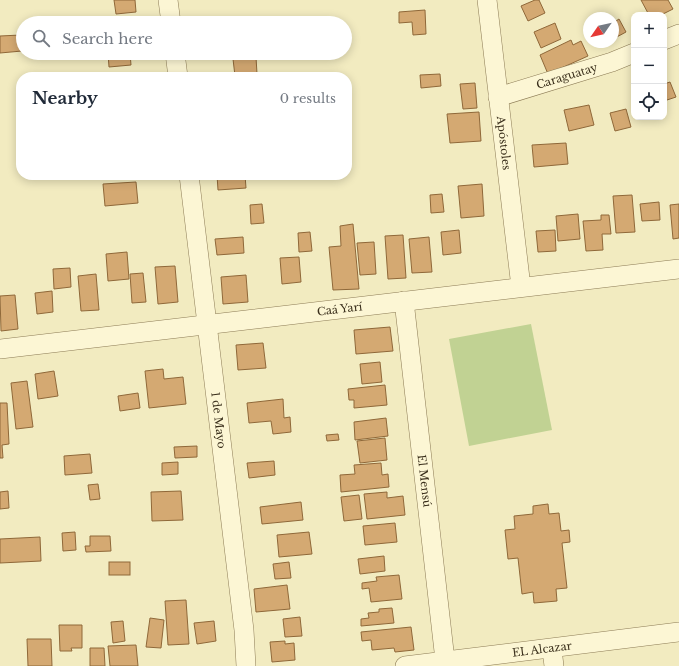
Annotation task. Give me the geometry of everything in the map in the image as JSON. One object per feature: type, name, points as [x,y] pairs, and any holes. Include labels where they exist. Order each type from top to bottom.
[{"type":"street","points":[[168,0],[170,16]]},
{"type":"street","name":"Apóstoles","points":[[486,0],[521,287]]},
{"type":"street","points":[[667,39],[679,34]]},
{"type":"street","name":"Caraguatay","points":[[498,97],[612,62],[631,54]]},
{"type":"street","points":[[176,60],[177,72]]},
{"type":"street","name":"1 de Mayo","points":[[190,180],[244,630],[246,666]]},
{"type":"street","name":"Caá Yarí","points":[[0,349],[679,269]]},
{"type":"street","name":"El Mensú","points":[[404,301],[445,660]]},
{"type":"street","name":"EL Alcazar","points":[[405,666],[445,660],[553,657],[679,632]]},
{"type":"green space","points":[[531,324],[552,430],[469,446],[449,339]]},
{"type":"building","points":[[114,0],[135,0],[136,12],[116,14]]},
{"type":"building","points":[[535,0],[539,0],[545,13],[528,21],[521,6]]},
{"type":"building","points":[[641,0],[668,0],[673,9],[667,12],[647,12]]},
{"type":"building","points":[[425,10],[426,34],[413,35],[412,22],[399,23],[399,12]]},
{"type":"building","points":[[619,19],[626,32],[619,36]]},
{"type":"building","points":[[555,23],[561,39],[541,48],[534,32]]},
{"type":"building","points":[[16,35],[16,52],[0,53],[0,36]]},
{"type":"building","points":[[571,40],[573,45],[581,41],[588,56],[548,74],[540,55]]},
{"type":"building","points":[[108,60],[131,60],[131,65],[109,67]]},
{"type":"building","points":[[233,60],[256,60],[257,72],[235,72]]},
{"type":"building","points":[[440,74],[441,86],[421,88],[420,75]]},
{"type":"building","points":[[670,82],[676,97],[667,100],[667,84]]},
{"type":"building","points":[[475,83],[477,108],[463,109],[460,84]]},
{"type":"building","points":[[589,105],[594,125],[569,131],[564,110]]},
{"type":"building","points":[[626,109],[631,127],[615,131],[610,113]]},
{"type":"building","points":[[479,112],[481,141],[450,143],[447,114]]},
{"type":"building","points":[[566,143],[568,164],[534,167],[532,145]]},
{"type":"building","points":[[217,180],[245,180],[246,188],[218,190]]},
{"type":"building","points":[[136,182],[138,203],[105,206],[103,184]]},
{"type":"building","points":[[482,184],[484,216],[461,218],[458,186]]},
{"type":"building","points":[[442,194],[444,212],[431,213],[430,195]]},
{"type":"building","points":[[632,195],[635,232],[616,233],[613,196]]},
{"type":"building","points":[[659,202],[660,220],[642,221],[640,204]]},
{"type":"building","points":[[262,204],[264,223],[251,224],[250,205]]},
{"type":"building","points":[[679,204],[679,238],[673,239],[670,205]]},
{"type":"building","points":[[578,214],[580,239],[558,241],[556,216]]},
{"type":"building","points":[[601,215],[609,215],[611,234],[602,234],[603,250],[586,251],[583,221],[601,220]]},
{"type":"building","points":[[353,224],[359,289],[333,290],[329,247],[341,246],[340,226]]},
{"type":"building","points":[[459,230],[461,253],[443,255],[441,232]]},
{"type":"building","points":[[555,230],[556,251],[538,252],[536,231]]},
{"type":"building","points":[[310,232],[312,251],[299,252],[298,233]]},
{"type":"building","points":[[403,235],[406,278],[388,279],[385,236]]},
{"type":"building","points":[[243,237],[244,253],[217,255],[215,239]]},
{"type":"building","points":[[429,237],[432,272],[412,273],[409,239]]},
{"type":"building","points":[[374,242],[376,274],[360,275],[357,243]]},
{"type":"building","points":[[127,252],[129,279],[108,281],[106,254]]},
{"type":"building","points":[[299,257],[301,282],[282,284],[280,258]]},
{"type":"building","points":[[175,266],[178,302],[158,304],[155,267]]},
{"type":"building","points":[[70,268],[71,287],[54,289],[53,269]]},
{"type":"building","points":[[143,273],[146,302],[132,303],[130,274]]},
{"type":"building","points":[[96,274],[99,310],[81,311],[78,276]]},
{"type":"building","points":[[246,275],[248,302],[223,304],[221,277]]},
{"type":"building","points":[[52,291],[53,312],[37,314],[35,293]]},
{"type":"building","points":[[15,295],[18,329],[1,331],[0,296]]},
{"type":"building","points":[[390,327],[393,351],[356,354],[354,330]]},
{"type":"building","points":[[263,343],[266,368],[238,370],[236,345]]},
{"type":"building","points":[[380,362],[382,382],[362,384],[360,364]]},
{"type":"building","points":[[163,369],[164,379],[183,377],[186,404],[149,408],[145,371]]},
{"type":"building","points":[[54,371],[58,396],[38,399],[35,374]]},
{"type":"building","points":[[27,381],[33,427],[16,429],[11,383]]},
{"type":"building","points":[[385,385],[387,405],[354,408],[354,400],[349,400],[348,389]]},
{"type":"building","points":[[138,393],[140,408],[120,411],[118,396]]},
{"type":"building","points":[[283,399],[284,418],[290,417],[291,432],[273,434],[271,421],[249,423],[247,403]]},
{"type":"building","points":[[0,403],[7,403],[9,444],[2,445],[3,458],[0,458]]},
{"type":"building","points":[[386,418],[388,436],[355,440],[354,422]]},
{"type":"building","points":[[338,434],[339,440],[327,441],[326,435]]},
{"type":"building","points":[[385,438],[387,460],[360,463],[357,441]]},
{"type":"building","points":[[197,446],[197,457],[175,458],[174,447]]},
{"type":"building","points":[[90,454],[92,473],[65,475],[64,456]]},
{"type":"building","points":[[274,461],[275,475],[249,478],[247,463]]},
{"type":"building","points":[[178,462],[178,474],[162,475],[162,463]]},
{"type":"building","points":[[381,463],[382,475],[388,474],[389,487],[341,492],[340,475],[355,474],[354,465]]},
{"type":"building","points":[[98,484],[100,499],[90,500],[88,485]]},
{"type":"building","points":[[8,491],[9,508],[0,509],[0,492]]},
{"type":"building","points":[[181,491],[183,520],[152,521],[151,492]]},
{"type":"building","points":[[387,492],[387,498],[403,496],[405,515],[367,519],[364,494]]},
{"type":"building","points":[[359,495],[362,519],[344,521],[341,497]]},
{"type":"building","points":[[301,502],[303,520],[262,524],[260,507]]},
{"type":"building","points":[[548,504],[549,514],[559,513],[561,531],[569,530],[570,542],[562,543],[567,588],[556,589],[557,601],[534,603],[533,592],[522,594],[518,558],[508,559],[505,530],[515,529],[514,516],[533,514],[533,506]]},
{"type":"building","points":[[395,523],[397,542],[365,545],[363,526]]},
{"type":"building","points":[[75,532],[76,550],[63,551],[62,533]]},
{"type":"building","points":[[309,532],[312,554],[279,557],[277,535]]},
{"type":"building","points":[[90,536],[110,536],[111,551],[86,552],[85,546],[90,546]]},
{"type":"building","points":[[40,537],[41,561],[0,563],[0,539]]},
{"type":"building","points":[[384,556],[385,571],[360,574],[358,559]]},
{"type":"building","points":[[109,562],[130,562],[130,575],[109,575]]},
{"type":"building","points":[[289,562],[291,578],[275,579],[273,564]]},
{"type":"building","points":[[399,575],[402,599],[371,602],[369,588],[362,589],[362,583],[377,581],[376,577]]},
{"type":"building","points":[[287,585],[290,609],[256,612],[254,589]]},
{"type":"building","points":[[186,600],[189,644],[168,645],[165,601]]},
{"type":"building","points":[[392,608],[394,623],[361,626],[361,619],[369,618],[368,613],[379,612],[379,609]]},
{"type":"building","points":[[300,617],[302,636],[285,637],[283,619]]},
{"type":"building","points":[[150,618],[164,620],[161,648],[146,647]]},
{"type":"building","points":[[123,621],[125,641],[113,643],[111,622]]},
{"type":"building","points":[[214,621],[216,641],[197,644],[194,623]]},
{"type":"building","points":[[59,625],[82,625],[82,648],[71,648],[72,651],[60,651]]},
{"type":"building","points":[[411,627],[414,650],[395,652],[394,648],[372,650],[371,640],[362,641],[361,632]]},
{"type":"building","points":[[27,639],[51,639],[52,666],[28,666]]},
{"type":"building","points":[[285,641],[285,644],[294,643],[295,660],[272,662],[270,642]]},
{"type":"building","points":[[136,645],[138,666],[110,666],[108,646]]},
{"type":"building","points":[[90,648],[104,648],[105,666],[90,666]]}]
